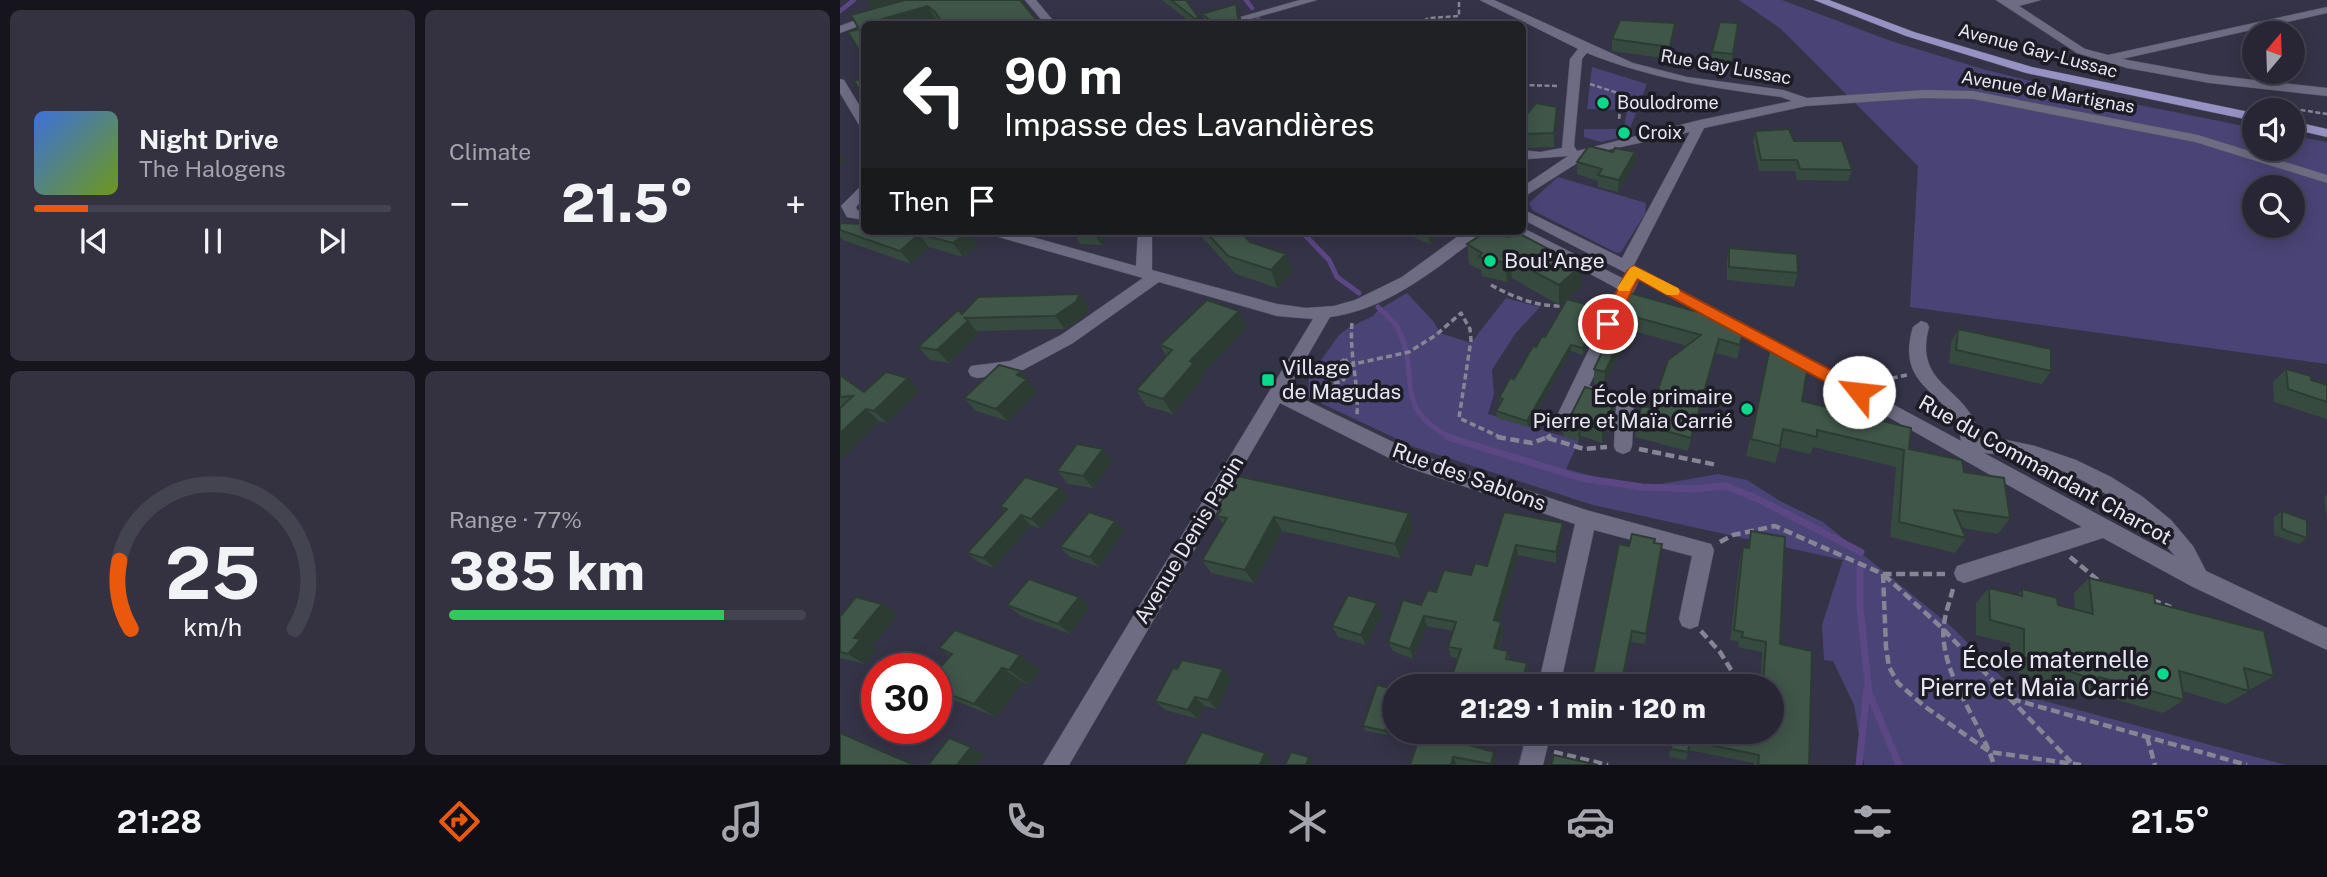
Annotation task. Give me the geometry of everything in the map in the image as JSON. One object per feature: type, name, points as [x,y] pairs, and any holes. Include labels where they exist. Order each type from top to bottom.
[{"type":"main road","name":"Avenue Gay-Lussac","points":[[1819,0],[1910,34],[2030,70],[2242,114]]},
{"type":"main road","points":[[2305,128],[2327,131]]},
{"type":"street","points":[[1030,0],[1048,21]]},
{"type":"street","points":[[1233,21],[1312,0]]},
{"type":"street","name":"Rue Gay Lussac","points":[[1485,0],[1515,8],[1587,49],[1665,76],[1712,86],[1783,94],[1806,103]]},
{"type":"street","points":[[2005,3],[2036,0]]},
{"type":"street","points":[[2005,3],[2081,51],[2210,79],[2327,92]]},
{"type":"street","points":[[2108,58],[2327,10]]},
{"type":"street","points":[[865,21],[885,14]]},
{"type":"street","points":[[840,30],[861,23]]},
{"type":"street","points":[[1526,155],[1533,157],[1572,153],[1576,59],[1579,53],[1587,49]]},
{"type":"street","points":[[840,83],[861,117]]},
{"type":"street","name":"Avenue de Martignas","points":[[1526,191],[1572,153],[1806,103],[1924,94],[1973,95],[2198,139],[2327,179]]},
{"type":"street","points":[[1563,422],[1700,124]]},
{"type":"street","points":[[861,193],[844,207],[852,214],[861,216]]},
{"type":"street","name":"Rue du Commandant Charcot","points":[[1526,215],[1570,237],[1626,282],[1859,392],[1968,449],[2104,529],[2200,580],[2327,639]]},
{"type":"street","points":[[1008,235],[1277,310],[1323,315],[1354,307],[1413,278],[1470,235]]},
{"type":"street","points":[[1145,235],[1150,274]]},
{"type":"street","points":[[1526,235],[1626,282]]},
{"type":"street","points":[[1556,250],[1570,237]]},
{"type":"street","points":[[977,371],[1013,368],[1056,345],[1150,274]]},
{"type":"street","name":"Avenue Denis Papin","points":[[1055,765],[1323,315]]},
{"type":"street","points":[[1921,327],[1917,360],[1923,372],[1958,410],[1970,431],[1968,449],[1989,444],[2038,454],[2091,475],[2136,501],[2164,524],[2193,562],[2200,580]]},
{"type":"street","points":[[1578,388],[1625,402],[1622,446]]},
{"type":"street","name":"Rue des Sablons","points":[[1278,394],[1414,461],[1586,519],[1704,550]]},
{"type":"street","points":[[1552,674],[1586,519]]},
{"type":"street","points":[[1965,573],[2104,529]]},
{"type":"street","points":[[1690,619],[1704,550]]},
{"type":"path","points":[[1423,21],[1429,18],[1459,16],[1459,0]]},
{"type":"path","points":[[1526,85],[1591,84],[1618,92],[1621,94],[1619,120]]},
{"type":"path","points":[[1577,305],[1626,282]]},
{"type":"path","points":[[1491,285],[1515,298],[1534,304],[1568,306]]},
{"type":"path","points":[[1349,429],[1356,420],[1359,406],[1350,348],[1354,307]]},
{"type":"path","points":[[1352,364],[1342,382],[1330,383],[1325,375],[1345,359],[1352,364],[1399,354],[1429,342],[1461,313],[1470,329],[1471,340],[1458,418],[1473,428],[1527,445],[1549,438],[1563,422]]},
{"type":"path","points":[[1859,392],[1866,383],[1923,372]]},
{"type":"path","points":[[1704,550],[1733,535],[1775,526],[1883,574],[1942,628],[2073,764]]},
{"type":"path","points":[[2055,545],[2103,584]]},
{"type":"path","points":[[1883,574],[1965,573]]},
{"type":"path","points":[[1965,573],[1952,591],[1941,639],[1961,698],[1990,752],[1994,765]]},
{"type":"path","points":[[1883,574],[1886,648],[1889,667],[1898,683],[1924,706],[1990,752],[2081,765]]},
{"type":"path","points":[[2145,597],[2179,610]]},
{"type":"path","points":[[1690,619],[1720,652],[1734,674]]},
{"type":"path","points":[[2010,698],[2247,765]]},
{"type":"path","points":[[2147,737],[2155,765]]},
{"type":"path","points":[[1535,748],[1608,765]]},
{"type":"shaded area","points":[[1739,0],[1782,0],[1891,41],[1986,70],[2089,95],[2242,126],[2242,161],[2305,161],[2305,138],[2327,142],[2327,364],[1910,307],[1918,166],[1781,29]]},
{"type":"shaded area","points":[[1592,67],[1647,84],[1627,136],[1601,142],[1584,137],[1584,129],[1624,129],[1627,110],[1587,109]]},
{"type":"shaded area","points":[[1558,177],[1646,203],[1645,214],[1621,252],[1617,253],[1532,210],[1529,203]]},
{"type":"shaded area","points":[[1407,293],[1434,322],[1440,333],[1471,343],[1506,298],[1540,307],[1515,334],[1492,370],[1494,394],[1488,414],[1579,441],[1566,469],[1638,488],[1718,474],[1747,480],[1780,501],[1823,522],[1953,628],[2018,694],[2286,765],[1864,765],[1854,705],[1833,661],[1824,660],[1822,625],[1843,560],[1593,505],[1414,447],[1308,397],[1309,377],[1339,335]]},
{"type":"building","points":[[905,0],[1020,0],[1038,21],[941,21],[928,6],[882,19],[884,21],[861,21],[861,53],[848,32],[859,29],[851,15]]},
{"type":"building","points":[[1171,0],[1186,0],[1198,17],[1195,19]]},
{"type":"building","points":[[1236,4],[1239,21],[1211,21],[1202,14]]},
{"type":"building","points":[[1620,20],[1675,23],[1670,47],[1612,39]]},
{"type":"building","points":[[1720,22],[1738,23],[1733,54],[1712,52]]},
{"type":"building","points":[[861,79],[861,92],[854,81]]},
{"type":"building","points":[[1536,103],[1557,107],[1554,133],[1526,134],[1526,115]]},
{"type":"building","points":[[1789,129],[1794,141],[1842,141],[1852,170],[1800,169],[1797,160],[1761,160],[1755,131]]},
{"type":"building","points":[[1589,146],[1613,152],[1615,148],[1635,152],[1619,180],[1598,175],[1602,169],[1577,162]]},
{"type":"building","points":[[840,223],[861,224],[861,235],[918,235],[900,251],[840,230]]},
{"type":"building","points":[[923,235],[964,235],[953,243]]},
{"type":"building","points":[[1209,235],[1244,235],[1250,242],[1286,254],[1271,270],[1228,256]]},
{"type":"building","points":[[1481,235],[1522,235],[1581,266],[1559,285],[1510,259],[1505,263],[1479,257],[1482,253],[1467,244]]},
{"type":"building","points":[[1729,248],[1797,254],[1798,273],[1729,267]]},
{"type":"building","points":[[1630,293],[1745,325],[1740,345],[1719,339],[1691,438],[1636,423],[1642,406],[1652,408],[1668,360],[1701,335],[1631,316],[1605,372],[1594,369]]},
{"type":"building","points":[[1080,294],[1076,302],[1055,316],[965,318],[968,321],[937,350],[918,347],[958,310],[962,314],[978,297]]},
{"type":"building","points":[[1567,299],[1602,309],[1583,348],[1571,345],[1527,421],[1496,411],[1503,399],[1499,398],[1510,378],[1514,379],[1533,346],[1536,347],[1542,336],[1545,337]]},
{"type":"building","points":[[1207,300],[1239,311],[1190,361],[1194,363],[1163,399],[1136,390],[1172,350],[1160,345]]},
{"type":"building","points":[[1958,329],[2051,349],[2051,371],[1956,350]]},
{"type":"building","points":[[1770,347],[1797,353],[1797,357],[1809,360],[1802,401],[1911,428],[1909,449],[1962,460],[1964,472],[2004,478],[2010,518],[1954,510],[1966,538],[1899,522],[1904,450],[1817,430],[1817,437],[1783,429],[1780,446],[1751,439]]},
{"type":"building","points":[[999,365],[1021,371],[1017,375],[1027,379],[996,409],[964,398]]},
{"type":"building","points":[[2286,369],[2311,376],[2311,380],[2327,385],[2327,402],[2288,389]]},
{"type":"building","points":[[886,372],[908,378],[874,411],[866,409],[840,433],[840,408],[853,396],[840,397],[840,375],[864,392]]},
{"type":"building","points":[[1585,387],[1614,396],[1602,430],[1581,423],[1578,429],[1563,423],[1571,415]]},
{"type":"building","points":[[1077,444],[1103,449],[1083,476],[1057,471]]},
{"type":"building","points":[[1237,476],[1409,513],[1395,544],[1274,517],[1245,570],[1202,560],[1227,518],[1217,516],[1221,510],[1217,508]]},
{"type":"building","points":[[1025,477],[1060,488],[1031,519],[1021,515],[983,558],[967,553],[1007,509],[1000,507]]},
{"type":"building","points":[[2282,511],[2307,520],[2307,538],[2282,529]]},
{"type":"building","points":[[1089,512],[1115,521],[1090,557],[1060,547]]},
{"type":"building","points":[[1504,512],[1563,523],[1556,552],[1516,545],[1494,620],[1501,622],[1494,648],[1508,651],[1506,659],[1527,663],[1524,674],[1453,674],[1461,649],[1448,647],[1456,622],[1424,616],[1410,649],[1388,642],[1403,600],[1421,605],[1428,590],[1436,592],[1444,570],[1471,575],[1475,563],[1487,566]]},
{"type":"building","points":[[1751,531],[1785,537],[1780,644],[1812,651],[1809,765],[1758,765],[1759,755],[1705,744],[1784,744],[1784,674],[1764,674],[1766,642],[1742,637],[1743,632],[1734,630],[1743,547],[1749,548]]},
{"type":"building","points":[[1632,534],[1655,539],[1654,543],[1662,544],[1646,634],[1632,631],[1623,674],[1593,674],[1619,544],[1629,546]]},
{"type":"building","points":[[2089,578],[2154,594],[2155,603],[2264,631],[2274,676],[2244,668],[2249,691],[2179,671],[2184,700],[2099,677],[2099,681],[2024,657],[2024,629],[1990,620],[1989,588],[2022,596],[2022,589],[2057,598],[2058,605],[2093,614]]},
{"type":"building","points":[[1029,579],[1079,597],[1058,624],[1007,605]]},
{"type":"building","points":[[1348,595],[1377,603],[1361,635],[1332,626]]},
{"type":"building","points":[[856,597],[882,604],[854,638],[861,639],[848,654],[840,652],[840,617]]},
{"type":"building","points":[[955,630],[1020,655],[1009,670],[1002,668],[974,704],[952,695],[952,653],[939,648]]},
{"type":"building","points":[[1182,660],[1223,669],[1208,700],[1195,697],[1188,710],[1155,701],[1173,668],[1177,669]]},
{"type":"building","points":[[1377,685],[1382,686],[1382,730],[1363,726]]},
{"type":"building","points":[[1202,732],[1265,753],[1260,765],[1184,765]]},
{"type":"building","points":[[840,733],[914,765],[840,765]]},
{"type":"building","points":[[952,739],[971,747],[957,765],[928,765],[944,744],[952,744]]},
{"type":"building","points":[[1417,744],[1465,744],[1494,752],[1491,764],[1453,757],[1451,765],[1410,765]]},
{"type":"building","points":[[1672,744],[1689,744],[1688,752],[1671,749]]},
{"type":"building","points":[[1291,752],[1309,757],[1306,765],[1285,765]]},
{"type":"building","points":[[1554,755],[1598,765],[1551,765]]},
{"type":"waterway","points":[[840,11],[854,0]]},
{"type":"waterway","points":[[1246,0],[1252,8]]},
{"type":"waterway","points":[[1305,235],[1329,260],[1337,277],[1359,293]]},
{"type":"waterway","points":[[1378,307],[1395,324],[1404,345],[1414,402],[1420,414],[1452,438]]},
{"type":"waterway","points":[[1448,437],[1581,478],[1642,487],[1692,489],[1726,486],[1760,500],[1861,552]]},
{"type":"waterway","points":[[1860,568],[1860,608],[1869,693],[1899,765]]},
{"type":"waterway","points":[[1859,765],[1867,690]]},
{"type":"slow traffic","points":[[1624,288],[1634,271],[1673,291]]},
{"type":"place","name":"Boulodrome","points":[[1603,103]]},
{"type":"place","name":"Croix","points":[[1624,133]]},
{"type":"place","name":"Boul'Ange","points":[[1490,261]]},
{"type":"place","name":"Village de Magudas","points":[[1268,380]]},
{"type":"place","name":"École primaire Pierre et Maïa Carrié","points":[[1747,409]]},
{"type":"place","name":"École maternelle Pierre et Maïa Carrié","points":[[2163,674]]},
{"type":"route","points":[[1608,324],[1634,271],[1859,392]]}]
